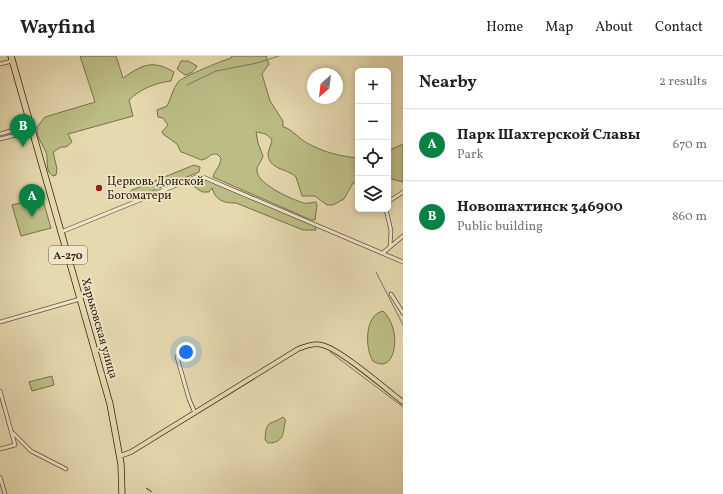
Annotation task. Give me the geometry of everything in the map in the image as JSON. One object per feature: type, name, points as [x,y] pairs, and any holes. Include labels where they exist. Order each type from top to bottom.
[{"type":"highway","name":"Харьковская улица","points":[[12,58],[110,404],[120,456],[122,494]]},
{"type":"main road","points":[[120,456],[132,452],[298,349],[315,344],[326,346],[336,351],[403,402]]},
{"type":"street","points":[[0,64],[12,58]]},
{"type":"street","points":[[0,134],[32,128]]},
{"type":"street","points":[[0,139],[32,128]]},
{"type":"street","points":[[61,232],[201,176],[217,181],[384,252],[403,262]]},
{"type":"street","points":[[391,200],[403,192]]},
{"type":"street","points":[[387,212],[390,230],[390,245]]},
{"type":"street","points":[[384,252],[390,245],[403,236]]},
{"type":"street","points":[[391,294],[403,313]]},
{"type":"street","points":[[0,322],[80,299]]},
{"type":"street","points":[[177,357],[189,400],[195,413]]},
{"type":"street","points":[[0,391],[15,445],[0,449]]},
{"type":"street","points":[[11,432],[32,452],[66,469]]},
{"type":"street","points":[[0,477],[5,494]]},
{"type":"green space","points":[[80,56],[116,56],[123,78],[147,65],[159,66],[174,72],[171,81],[148,87],[129,100],[133,116],[68,134],[72,142],[66,147],[61,147],[53,152],[57,169],[56,175],[53,176],[50,174],[47,165],[47,155],[38,137],[37,127],[45,117],[95,102]]},
{"type":"green space","points":[[232,56],[266,56],[269,64],[262,74],[270,101],[283,121],[283,127],[289,129],[304,141],[319,149],[338,155],[355,158],[355,183],[353,183],[344,199],[333,205],[327,205],[315,196],[302,196],[296,177],[271,163],[268,153],[272,141],[271,139],[266,134],[256,132],[263,156],[257,168],[258,175],[262,181],[276,191],[292,199],[304,203],[316,202],[315,220],[311,220],[213,177],[221,158],[217,154],[213,154],[201,160],[181,152],[177,144],[163,134],[162,132],[168,125],[163,118],[158,117],[157,110],[167,106],[179,81],[231,58]]},
{"type":"green space","points":[[181,61],[188,61],[197,66],[192,72],[185,75],[177,69]]},
{"type":"green space","points":[[403,144],[403,182],[391,179],[391,150]]},
{"type":"green space","points":[[194,165],[200,167],[199,172],[130,200],[127,199],[127,194],[132,190]]},
{"type":"green space","points":[[206,180],[315,226],[316,230],[303,230],[236,203],[224,202],[216,196],[212,188],[209,192],[202,192],[192,185],[197,181]]},
{"type":"green space","points":[[42,197],[51,228],[21,236],[12,205]]},
{"type":"green space","points":[[383,311],[389,319],[395,339],[392,357],[387,362],[381,364],[373,361],[370,356],[368,333],[369,325],[372,319]]},
{"type":"green space","points":[[52,376],[54,385],[32,391],[29,382]]},
{"type":"green space","points":[[283,417],[286,420],[283,435],[278,441],[268,443],[265,440],[266,428],[268,425]]},
{"type":"waterway","points":[[187,85],[216,71],[257,63],[279,56]]},
{"type":"waterway","points":[[376,272],[403,325]]},
{"type":"waterway","points":[[330,352],[403,407]]},
{"type":"railway","points":[[146,488],[155,494]]},
{"type":"place","name":"Новошахтинск 346900","points":[[23,147]]},
{"type":"place","name":"Церковь Донской Богоматери","points":[[99,188]]},
{"type":"place","name":"Парк Шахтерской Славы","points":[[32,217]]}]
